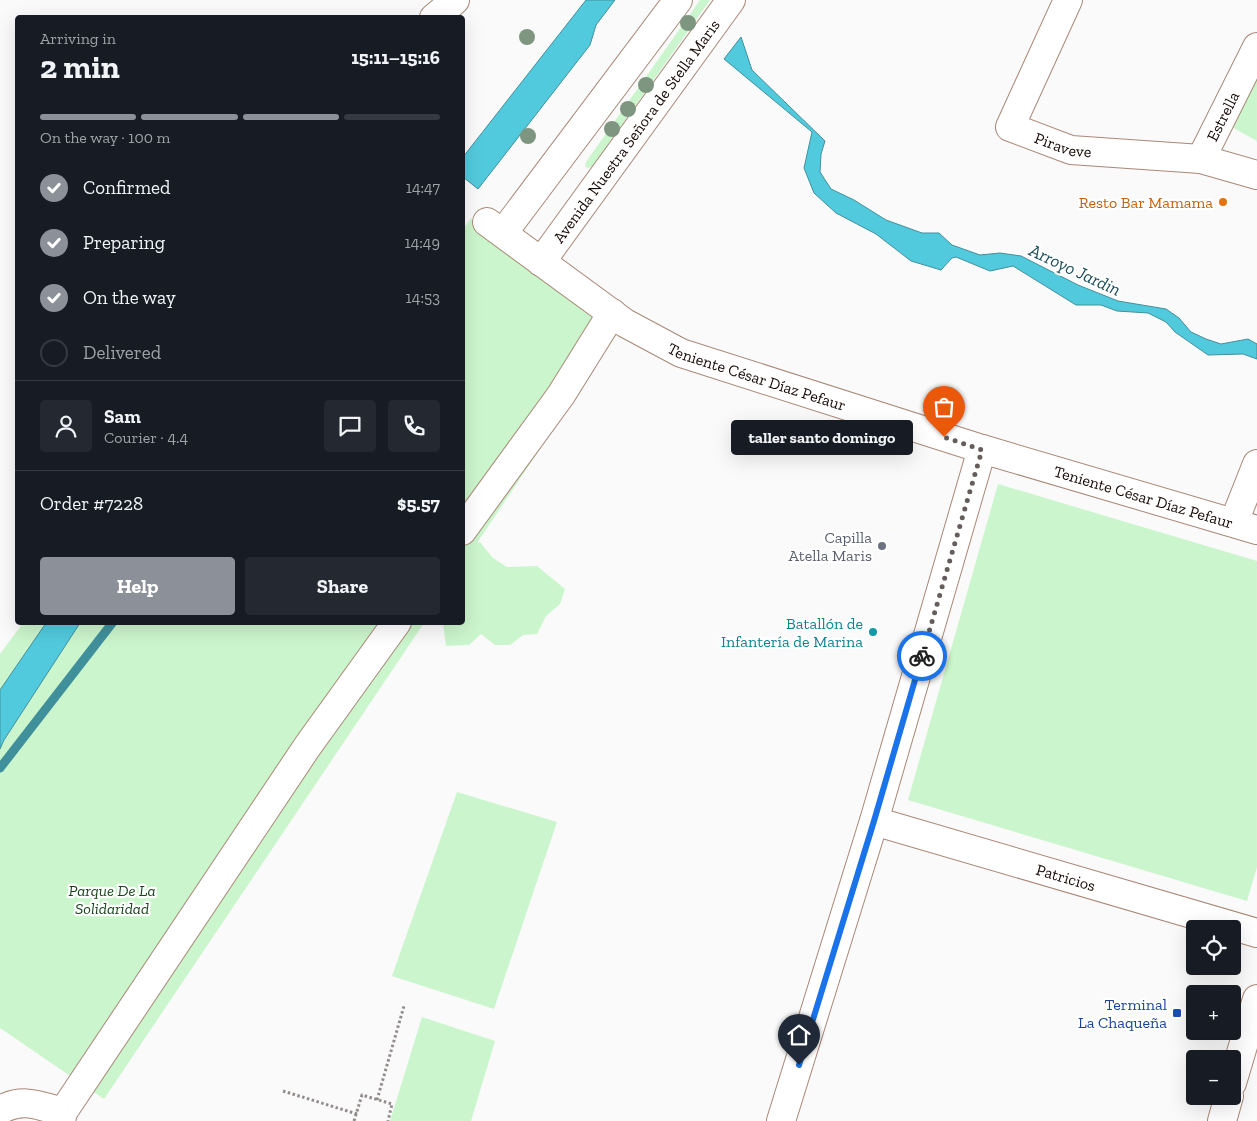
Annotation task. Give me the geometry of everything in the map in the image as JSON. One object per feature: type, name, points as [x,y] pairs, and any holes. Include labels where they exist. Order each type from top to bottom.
[{"type":"street","points":[[438,15],[455,0]]},
{"type":"street","name":"Teniente César Díaz Pefaur","points":[[678,0],[495,227],[626,323],[681,353],[982,450],[1245,526]]},
{"type":"street","name":"Avenida Nuestra Señora de Stella Maris","points":[[541,262],[731,0]]},
{"type":"street","name":"Piraveve","points":[[1068,0],[1010,127],[1071,150],[1201,159],[1257,175]]},
{"type":"street","name":"Estrella","points":[[1201,159],[1257,47]]},
{"type":"street","points":[[465,527],[561,395],[612,313]]},
{"type":"street","points":[[781,1121],[874,821],[982,450]]},
{"type":"street","points":[[1245,526],[1257,464]]},
{"type":"street","points":[[0,1110],[12,1104],[25,1102],[62,1117],[307,747],[395,625]]},
{"type":"street","name":"Patricios","points":[[874,821],[1257,933]]},
{"type":"street","points":[[1241,1053],[1257,999]]},
{"type":"street","points":[[1222,1121],[1226,1105]]},
{"type":"path","points":[[377,1100],[404,1006]]},
{"type":"path","points":[[283,1091],[356,1114]]},
{"type":"path","points":[[354,1121],[362,1095],[392,1104],[388,1121]]},
{"type":"green space","points":[[700,0],[710,0],[592,167],[585,167],[586,162]]},
{"type":"green space","points":[[1257,61],[1257,141],[1223,122]]},
{"type":"green space","points":[[471,218],[503,248],[621,328],[477,543],[480,542],[493,558],[507,567],[537,566],[565,589],[560,604],[546,616],[537,634],[523,635],[510,645],[495,645],[481,634],[469,645],[446,646],[443,625],[465,625],[465,227]]},
{"type":"green space","points":[[998,484],[1257,561],[1257,867],[1247,901],[908,800]]},
{"type":"green space","points":[[22,625],[45,625],[0,690],[0,654]]},
{"type":"green space","name":"Parque De La Solidaridad","points":[[79,625],[423,625],[104,1099],[0,1028],[0,749]]},
{"type":"green space","points":[[457,792],[557,822],[494,1009],[392,976]]},
{"type":"green space","points":[[422,1017],[495,1041],[471,1121],[390,1121]]},
{"type":"water","points":[[586,0],[615,0],[596,25],[590,45],[478,189],[465,179],[465,154]]},
{"type":"water","points":[[741,37],[752,70],[825,141],[821,154],[820,172],[831,189],[854,200],[886,220],[922,233],[939,233],[952,245],[980,255],[1000,253],[1021,256],[1078,285],[1118,301],[1166,309],[1179,318],[1191,332],[1206,339],[1221,344],[1248,339],[1257,344],[1257,359],[1243,354],[1208,355],[1175,332],[1166,322],[1148,313],[1117,311],[1101,305],[1076,305],[1013,266],[990,271],[956,257],[952,258],[941,270],[911,261],[876,234],[836,213],[814,193],[804,168],[812,132],[724,59]]},
{"type":"water","points":[[45,625],[79,625],[0,749],[0,690]]},
{"type":"waterway","points":[[0,768],[111,625]]},
{"type":"way so far","points":[[922,656],[982,450],[944,437]]},
{"type":"place","name":"Resto Bar Mamama","points":[[1223,202]]},
{"type":"place","name":"taller santo domingo","points":[[944,437]]},
{"type":"place","name":"Capilla Atella Maris","points":[[882,546]]},
{"type":"place","name":"Batallón de Infantería de Marina","points":[[873,632]]},
{"type":"place","name":"Terminal La Chaqueña","points":[[1177,1013]]},
{"type":"route","points":[[799,1065],[874,821],[922,656]]},
{"type":"water label","name":"Arroyo Jardin","points":[[1075,270]]}]
